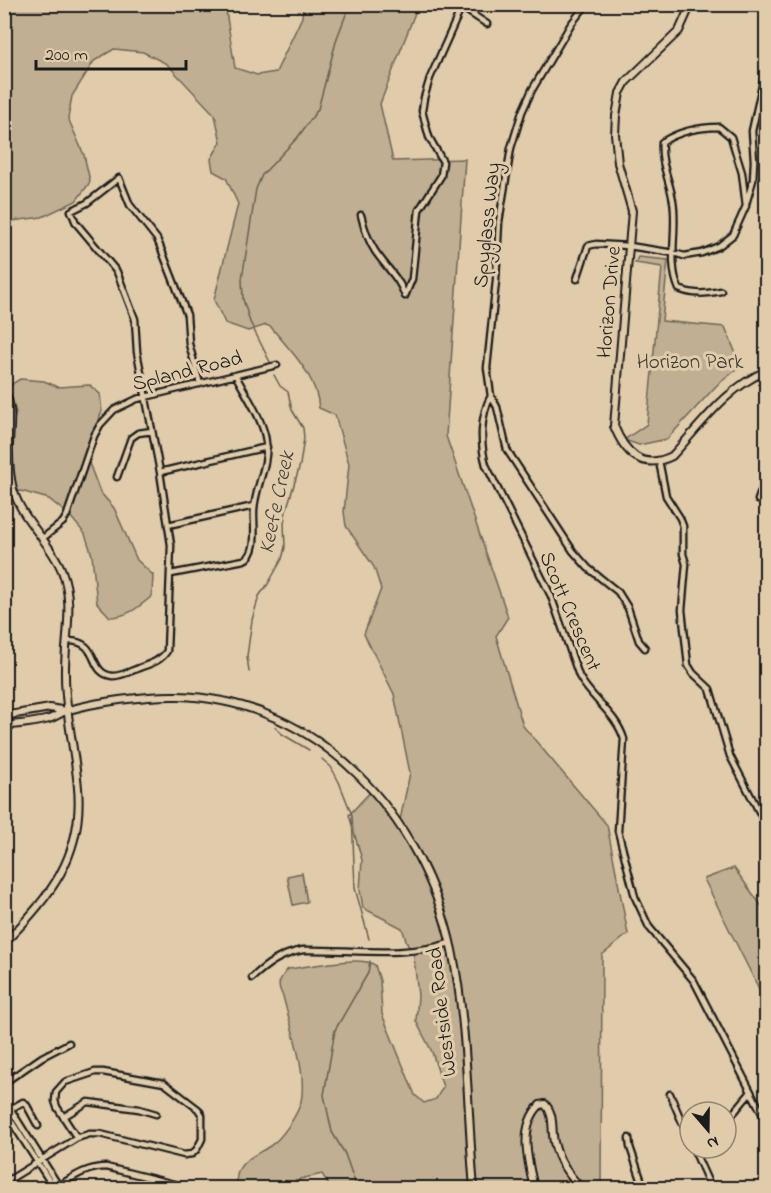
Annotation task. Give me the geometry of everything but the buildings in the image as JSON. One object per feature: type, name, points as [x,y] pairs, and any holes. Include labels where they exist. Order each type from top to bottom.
[{"type":"street","name":"Spyglass Way","points":[[491,396],[487,368],[496,281],[499,222],[511,147],[532,90],[571,24],[587,4]]},
{"type":"street","name":"Horizon Drive","points":[[659,461],[639,459],[627,451],[614,426],[632,211],[618,163],[616,116],[620,93],[626,82],[679,31],[692,4]]},
{"type":"street","points":[[361,215],[364,230],[375,251],[402,288],[405,296],[412,279],[419,210],[441,176],[442,162],[429,137],[422,111],[430,78],[462,6],[487,24]]},
{"type":"street","points":[[577,279],[588,246],[596,244],[629,246],[684,256],[702,253],[719,246],[732,235],[746,206],[753,180],[752,131],[766,66]]},
{"type":"street","points":[[721,291],[706,294],[688,293],[679,289],[675,279],[674,201],[661,154],[662,142],[675,134],[719,127],[731,137],[742,172],[746,206]]},
{"type":"street","points":[[67,641],[83,643],[89,649],[99,669],[105,674],[114,676],[155,662],[164,657],[168,651],[171,545],[147,396],[137,352],[135,319],[122,283],[113,267],[76,223],[71,211],[87,203],[119,178],[130,205],[157,239],[180,295],[187,315],[189,344],[200,384]]},
{"type":"street","name":"Spland Road","points":[[43,538],[63,522],[72,507],[94,436],[107,416],[121,405],[147,396],[277,365]]},
{"type":"street","points":[[766,371],[726,397],[672,456],[659,461],[666,496],[683,526],[682,554],[686,564],[682,610],[688,665],[710,689],[730,756],[766,825]]},
{"type":"street","points":[[171,574],[250,558],[254,551],[254,506],[267,447],[262,427],[236,376]]},
{"type":"street","points":[[4,390],[9,403],[9,453],[13,488],[20,507],[56,558],[64,580],[68,602],[64,675],[79,800],[72,845],[59,877],[45,899],[4,943]]},
{"type":"street","points":[[491,396],[497,407],[507,450],[573,552],[588,568],[618,592],[628,608],[639,641],[645,648]]},
{"type":"street","name":"Scott Crescent","points":[[491,396],[484,407],[483,454],[486,465],[551,596],[584,686],[615,719],[624,739],[618,831],[635,897],[650,927],[694,981],[766,1121]]},
{"type":"street","points":[[117,477],[131,438],[152,431]]},
{"type":"street","points":[[160,472],[267,447]]},
{"type":"street","points":[[758,500],[766,478]]},
{"type":"street","points":[[168,525],[254,506]]},
{"type":"street","name":"Westside Road","points":[[4,726],[49,719],[67,711],[157,696],[228,701],[258,710],[311,735],[351,768],[374,792],[398,824],[430,883],[450,943],[460,1007],[474,1188]]},
{"type":"street","name":"Westside Road","points":[[4,716],[50,708],[67,711]]},
{"type":"street","points":[[252,978],[271,962],[291,952],[403,950],[433,948],[450,943]]},
{"type":"street","points":[[4,1083],[69,1043]]},
{"type":"street","points":[[4,1183],[77,1138],[89,1134],[100,1134],[184,1155],[192,1154],[202,1139],[202,1115],[198,1109],[164,1083],[103,1072],[81,1076],[65,1082],[56,1092],[55,1101],[77,1138]]},
{"type":"street","points":[[738,1108],[751,1092]]},
{"type":"street","points":[[670,1094],[678,1113]]},
{"type":"street","points":[[4,1099],[6,1112],[57,1188],[83,1171],[94,1167],[106,1167],[190,1188]]},
{"type":"street","points":[[6,1112],[21,1102],[26,1104],[38,1126]]},
{"type":"street","points":[[63,1117],[88,1102],[139,1109],[156,1114]]},
{"type":"street","points":[[534,1188],[527,1155],[527,1129],[533,1112],[540,1105],[545,1104],[552,1117],[554,1144],[562,1165],[580,1188]]},
{"type":"street","points":[[629,1138],[644,1188]]},
{"type":"street","points":[[699,1160],[711,1188]]},
{"type":"green space","points":[[16,4],[225,5],[235,68],[257,75],[276,72],[302,17],[303,5],[418,5],[380,104],[393,161],[465,159],[446,436],[508,617],[496,636],[523,726],[607,825],[628,934],[602,955],[601,1188],[331,1188],[322,1174],[300,1179],[292,1188],[238,1188],[238,1172],[241,1167],[279,1138],[300,1105],[302,1080],[300,1065],[279,985],[288,969],[346,961],[368,962],[375,965],[380,981],[382,1014],[415,1095],[424,1103],[436,1099],[443,1087],[432,1052],[416,1021],[418,996],[413,948],[408,946],[402,928],[363,908],[360,890],[362,860],[349,815],[373,789],[399,825],[410,773],[394,694],[364,634],[381,589],[374,567],[346,526],[344,512],[349,464],[335,415],[319,408],[308,374],[271,327],[266,325],[248,331],[225,323],[214,300],[238,204],[226,178],[213,171],[211,159],[221,142],[215,115],[167,64],[143,52],[114,49],[94,61],[72,96],[68,118],[84,155],[90,181],[88,185],[76,201],[42,217],[5,222],[4,10]]},
{"type":"green space","name":"Horizon Park","points":[[638,257],[668,260],[662,321],[725,327],[741,366],[717,385],[667,439],[639,445],[624,440],[647,424],[662,267],[635,263]]},
{"type":"green space","points":[[20,379],[44,381],[58,387],[89,385],[100,394],[102,411],[90,442],[89,463],[100,492],[114,508],[137,560],[153,575],[152,596],[127,613],[110,617],[97,603],[92,555],[85,534],[70,516],[49,499],[21,491],[7,494],[5,501],[5,428],[13,425],[16,412],[8,390]]},
{"type":"green space","points":[[734,868],[766,912],[766,1003],[704,879]]},
{"type":"green space","points":[[302,873],[307,902],[293,905],[287,876]]},
{"type":"waterway","name":"Keefe Creek","points":[[270,362],[250,322],[243,299],[242,279],[256,189],[262,175],[298,137],[318,109],[337,38],[350,4]]},
{"type":"waterway","name":"Keefe Creek","points":[[249,672],[247,656],[252,620],[259,596],[282,559],[285,547],[286,511],[300,465],[304,438],[303,428],[292,410],[288,392],[280,386],[274,375]]},
{"type":"waterway","name":"Keefe Creek","points":[[275,727],[282,734],[309,750]]},
{"type":"waterway","name":"Keefe Creek","points":[[322,759],[331,767],[352,815],[355,888],[369,939]]},
{"type":"waterway","name":"Keefe Creek","points":[[357,1188],[345,1154],[332,1132],[324,1095],[335,1030],[368,973],[370,961]]}]
